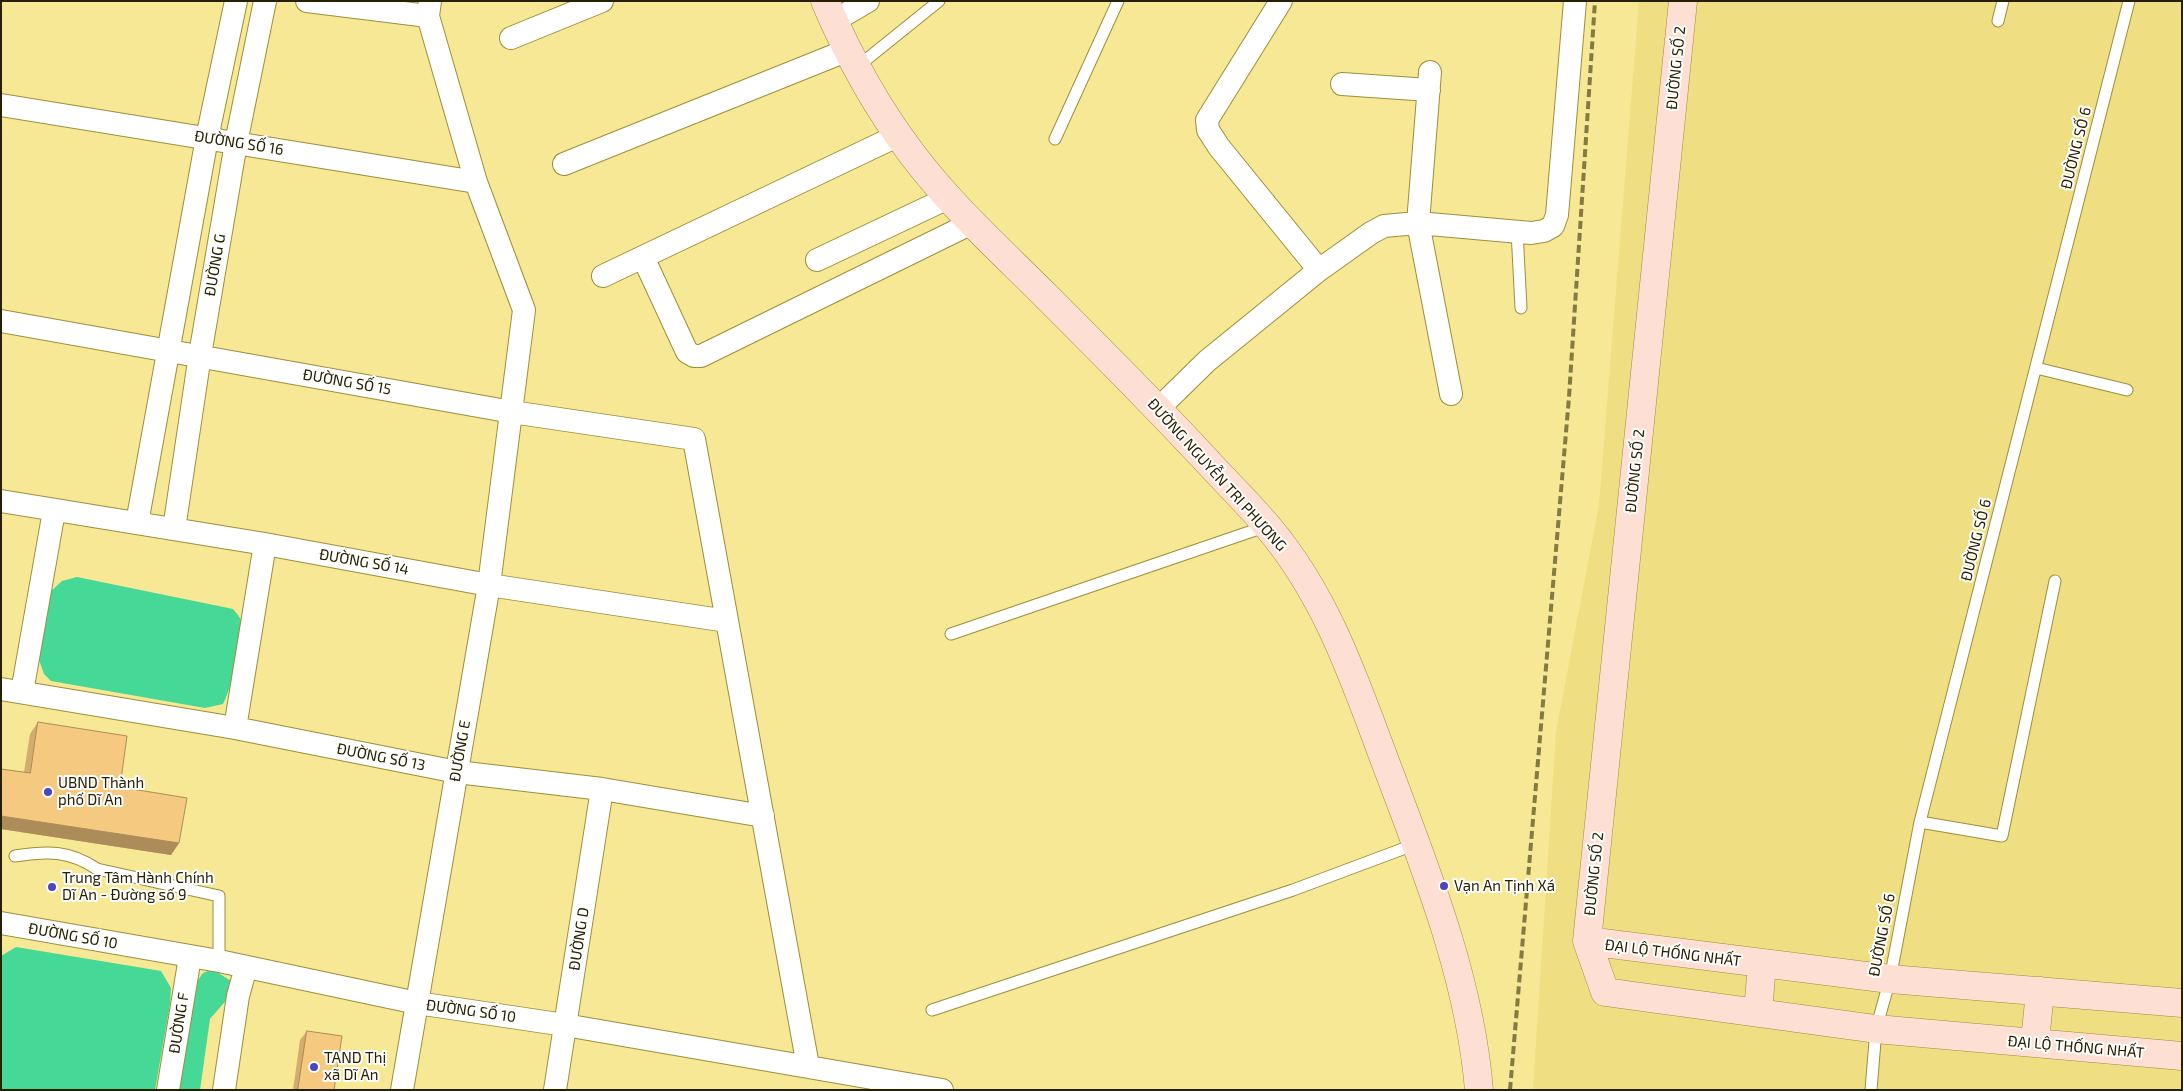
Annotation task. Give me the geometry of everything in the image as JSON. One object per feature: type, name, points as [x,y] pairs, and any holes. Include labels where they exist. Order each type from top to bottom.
[{"type":"street","name":"ĐƯỜNG G","points":[[138,524],[207,138],[236,1]]},
{"type":"street","name":"ĐƯỜNG G","points":[[174,529],[200,355],[236,143],[265,1]]},
{"type":"street","points":[[307,1],[429,9]]},
{"type":"street","points":[[511,38],[602,1]]},
{"type":"street","points":[[830,11],[868,1]]},
{"type":"street","points":[[1282,1],[1212,110],[1207,120],[1207,125],[1208,130],[1219,147],[1319,270]]},
{"type":"street","points":[[1158,409],[1207,360],[1319,270],[1384,226],[1418,223],[1531,233],[1544,231],[1553,226],[1557,215],[1574,1]]},
{"type":"street","name":"ĐƯỜNG SỐ 2","points":[[1587,941],[1683,1]]},
{"type":"street","name":"ĐƯỜNG E","points":[[402,1090],[489,585],[524,310],[476,182],[429,9]]},
{"type":"street","name":"ĐƯỜNG NGUYỄN TRI PHƯƠNG","points":[[830,11],[852,58],[898,135],[948,198],[1158,409],[1268,526],[1306,579],[1334,630],[1416,844],[1456,966],[1473,1043],[1479,1090]]},
{"type":"street","points":[[564,164],[852,58]]},
{"type":"street","points":[[1342,84],[1430,81],[1418,223],[1451,394]]},
{"type":"street","name":"ĐƯỜNG SỐ 16","points":[[1,105],[476,182]]},
{"type":"street","points":[[603,276],[898,135]]},
{"type":"street","points":[[817,260],[948,198]]},
{"type":"street","points":[[643,257],[687,352],[694,356],[701,356],[972,223]]},
{"type":"street","name":"ĐƯỜNG SỐ 15","points":[[1,321],[512,412],[694,439],[727,621]]},
{"type":"street","name":"ĐƯỜNG SỐ 14","points":[[1,501],[265,544],[489,585],[727,621]]},
{"type":"street","points":[[12,691],[54,511]]},
{"type":"street","points":[[235,728],[265,544]]},
{"type":"street","points":[[727,621],[808,1066]]},
{"type":"street","name":"ĐƯỜNG SỐ 13","points":[[12,691],[235,728],[457,772],[602,788],[763,816]]},
{"type":"street","name":"ĐƯỜNG D","points":[[556,1090],[602,788]]},
{"type":"street","name":"ĐƯỜNG SỐ 10","points":[[1,923],[190,957],[219,960],[417,1004],[565,1025],[808,1066],[860,1083],[942,1090]]},
{"type":"street","name":"ĐẠI LỘ THỐNG NHẤT","points":[[2181,1001],[1890,979],[1587,941],[1605,992],[1876,1029],[2182,1056]]},
{"type":"street","name":"ĐƯỜNG F","points":[[168,1090],[190,957]]},
{"type":"street","points":[[1758,1012],[1762,964]]},
{"type":"street","points":[[224,1090],[238,996],[246,966]]},
{"type":"street","points":[[2035,1042],[2040,991]]},
{"type":"lane","points":[[852,58],[939,1]]},
{"type":"lane","points":[[1055,139],[1118,1]]},
{"type":"lane","points":[[1998,21],[2004,1]]},
{"type":"lane","name":"ĐƯỜNG SỐ 6","points":[[1870,1090],[1876,1029],[1890,979],[1920,822],[2129,1]]},
{"type":"lane","points":[[1516,231],[1521,308]]},
{"type":"lane","points":[[2036,368],[2127,390]]},
{"type":"lane","points":[[951,634],[1268,526]]},
{"type":"lane","points":[[1920,822],[2002,836],[2055,581]]},
{"type":"lane","points":[[932,1010],[1293,890],[1416,844]]},
{"type":"lane","points":[[15,856],[47,852],[61,853],[87,862],[98,869],[219,896],[219,960]]},
{"type":"shaded area","points":[[1639,1],[2182,1],[2182,1090],[1533,1090],[1556,732],[1599,505]]},
{"type":"green space","points":[[77,577],[233,609],[242,622],[243,634],[236,666],[223,704],[205,708],[51,681],[44,674],[39,660],[50,592],[62,581]]},
{"type":"green space","points":[[16,947],[161,971],[171,988],[155,1090],[1,1090],[1,956]]},
{"type":"green space","points":[[208,971],[217,972],[231,981],[229,997],[210,1019],[200,1090],[177,1090],[196,983],[203,973]]},
{"type":"building","name":"UBND Thành phố Dĩ An","points":[[38,722],[127,736],[120,787],[187,798],[179,843],[1,816],[1,769],[30,773]]},
{"type":"building","name":"TAND Thị xã Dĩ An","points":[[307,1031],[342,1036],[334,1090],[298,1090]]},
{"type":"railway","points":[[1510,1090],[1569,397],[1595,1]]},
{"type":"place","name":"UBND Thành phố Dĩ An","points":[[48,792]]},
{"type":"place","name":"Vạn An Tịnh Xá","points":[[1444,886]]},
{"type":"place","name":"Trung Tâm Hành Chính Dĩ An - Đường số 9","points":[[52,887]]},
{"type":"place","name":"TAND Thị xã Dĩ An","points":[[314,1067]]}]
